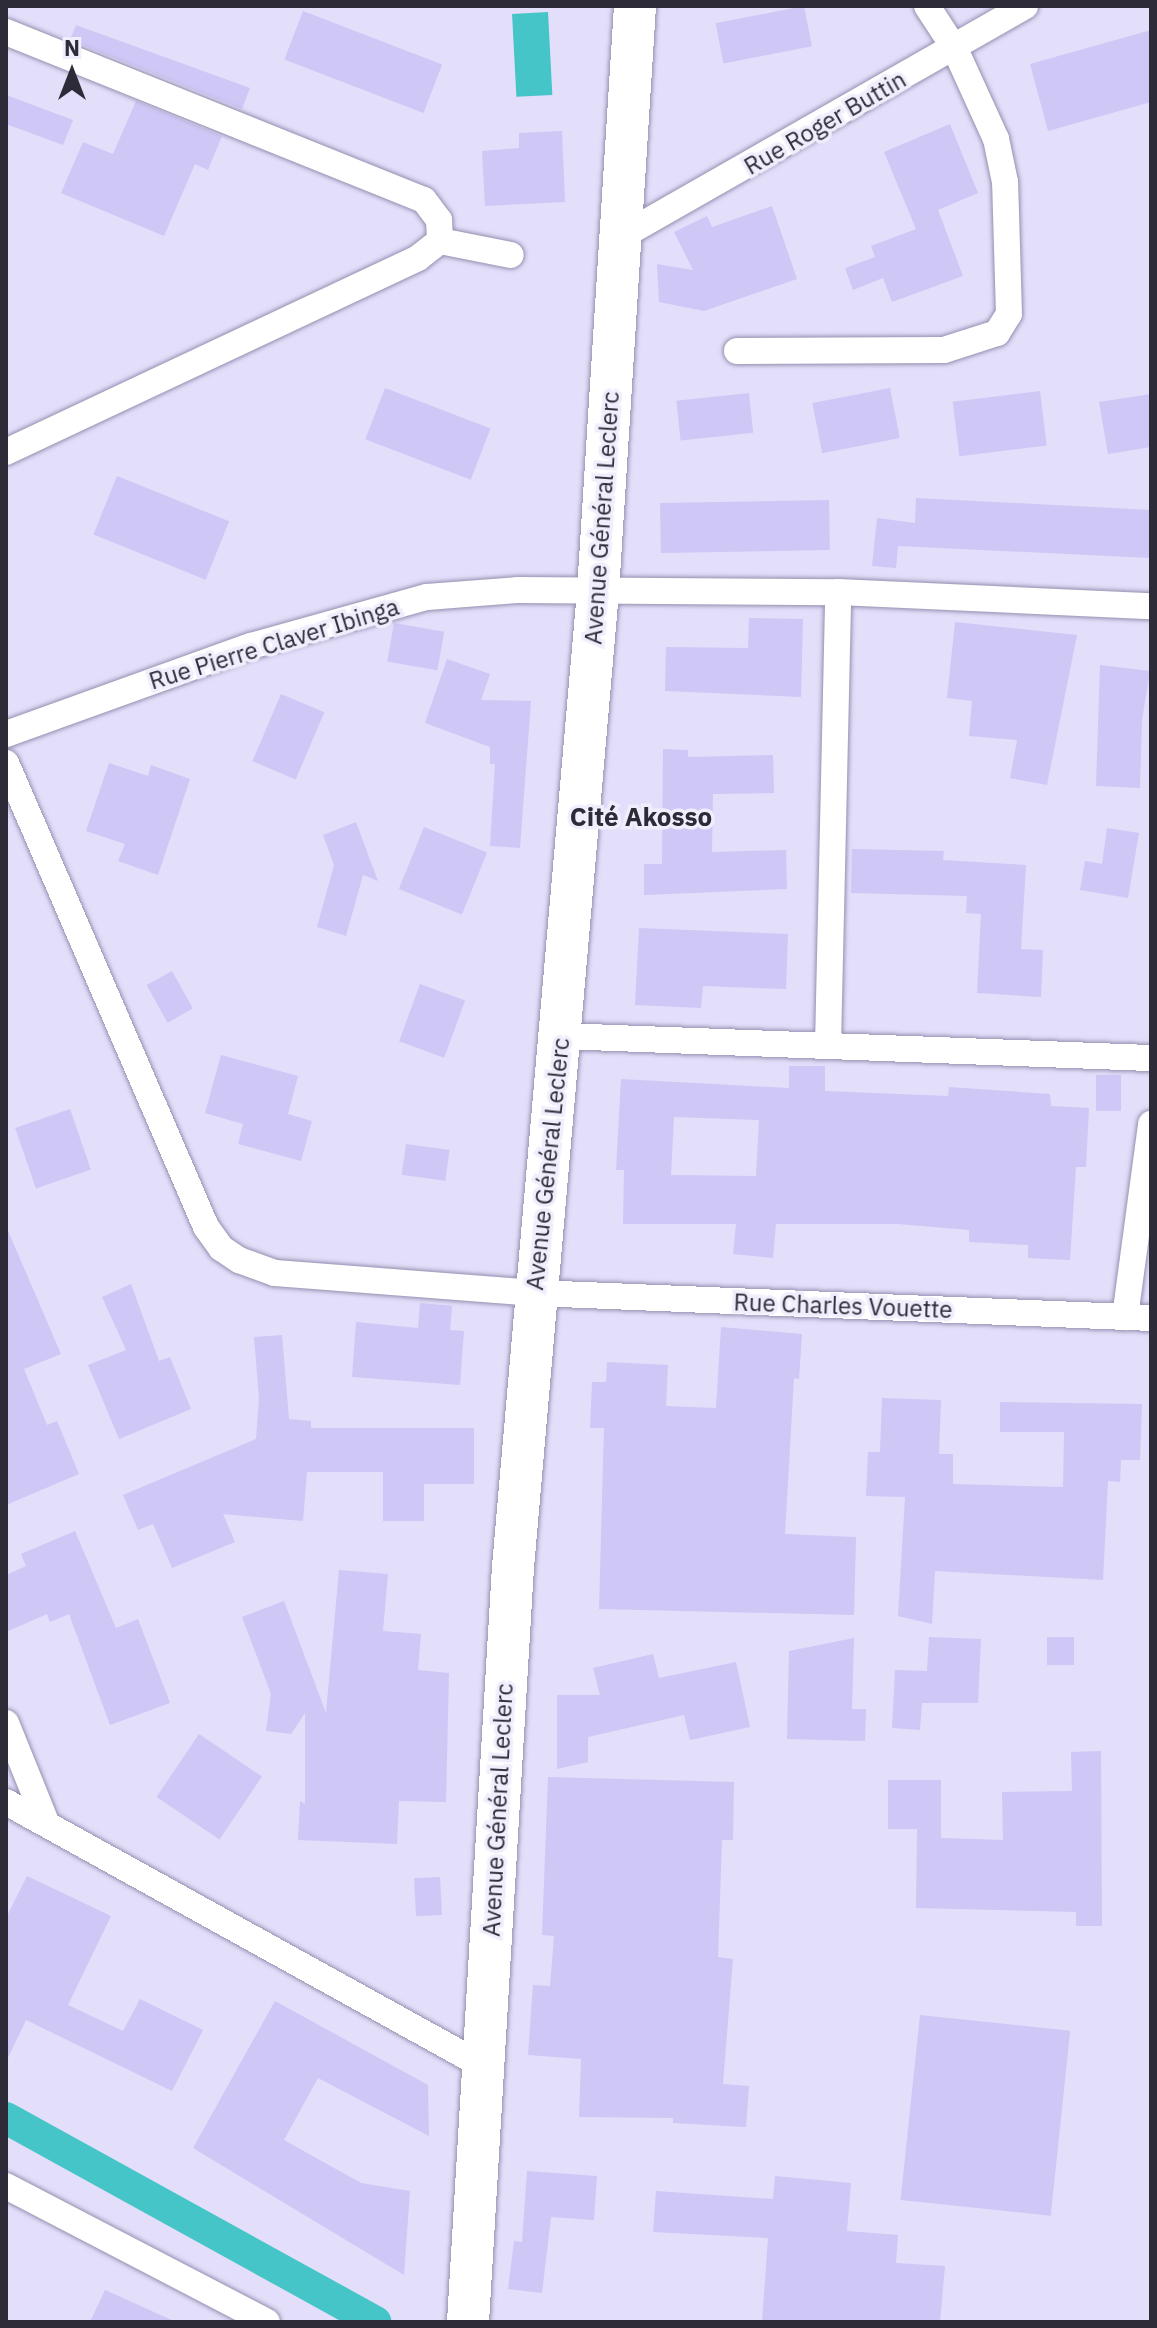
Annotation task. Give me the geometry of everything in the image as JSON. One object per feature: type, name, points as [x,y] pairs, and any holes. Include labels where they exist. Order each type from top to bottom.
[{"type":"main road","name":"Avenue Général Leclerc","points":[[468,2322],[485,2067],[500,1751],[535,1293],[561,1036],[598,591],[635,6]]},
{"type":"street","points":[[737,351],[944,350],[997,333],[1009,314],[1011,294],[1005,182],[996,139],[955,49],[927,6]]},
{"type":"street","name":"Rue Roger Buttin","points":[[622,236],[955,49],[1025,6]]},
{"type":"street","points":[[6,32],[424,200],[439,220],[440,241]]},
{"type":"street","points":[[6,452],[418,258],[440,241],[511,255]]},
{"type":"street","name":"Rue Pierre Claver Ibinga","points":[[6,734],[251,646],[427,597],[517,590],[838,592],[1151,606]]},
{"type":"street","points":[[828,1045],[838,592]]},
{"type":"street","name":"Rue Charles Vouette","points":[[6,763],[206,1227],[221,1248],[275,1273],[535,1293],[1138,1318]]},
{"type":"street","points":[[561,1036],[1151,1058]]},
{"type":"street","points":[[1138,1318],[1151,1124]]},
{"type":"street","points":[[6,1723],[46,1822]]},
{"type":"street","points":[[6,1802],[485,2067]]},
{"type":"street","points":[[6,2186],[267,2322]]},
{"type":"shaded area","points":[[548,12],[552,95],[516,97],[512,14]]},
{"type":"building","points":[[804,6],[812,46],[723,63],[716,23]]},
{"type":"building","points":[[303,11],[442,64],[423,113],[284,60]]},
{"type":"building","points":[[76,25],[250,88],[242,109],[70,40]]},
{"type":"building","points":[[1151,30],[1151,102],[1048,131],[1030,64]]},
{"type":"building","points":[[6,95],[73,120],[63,145],[6,124]]},
{"type":"building","points":[[136,101],[222,136],[208,170],[195,164],[164,236],[61,193],[83,142],[113,154]]},
{"type":"building","points":[[950,124],[978,193],[938,210],[963,276],[892,302],[883,278],[853,290],[845,268],[875,257],[871,246],[916,229],[884,152]]},
{"type":"building","points":[[562,131],[565,202],[485,206],[482,151],[519,148],[519,133]]},
{"type":"building","points":[[772,206],[797,279],[704,311],[659,302],[657,264],[693,270],[674,232],[707,216],[712,227]]},
{"type":"building","points":[[385,388],[490,428],[471,480],[365,439]]},
{"type":"building","points":[[890,388],[900,438],[822,453],[812,403]]},
{"type":"building","points":[[1040,391],[1047,446],[959,456],[953,402]]},
{"type":"building","points":[[749,393],[753,433],[681,440],[676,401]]},
{"type":"building","points":[[1151,394],[1151,447],[1108,454],[1099,402]]},
{"type":"building","points":[[117,476],[229,521],[206,580],[93,534]]},
{"type":"building","points":[[916,498],[1151,510],[1151,558],[898,546],[896,568],[872,566],[877,518],[915,523]]},
{"type":"building","points":[[829,500],[830,550],[661,553],[660,503]]},
{"type":"building","points":[[749,618],[803,619],[801,697],[665,691],[666,647],[748,648]]},
{"type":"building","points":[[955,622],[1077,635],[1047,785],[1010,778],[1017,740],[969,736],[972,701],[947,698]]},
{"type":"building","points":[[394,623],[444,632],[437,670],[387,661]]},
{"type":"building","points":[[447,659],[490,674],[481,700],[531,701],[520,848],[490,846],[495,764],[490,764],[490,747],[425,723]]},
{"type":"building","points":[[1100,665],[1150,671],[1142,720],[1140,788],[1096,786]]},
{"type":"building","points":[[281,694],[324,712],[296,780],[252,761]]},
{"type":"building","points":[[663,749],[688,750],[688,757],[773,755],[774,793],[713,794],[712,852],[786,850],[787,889],[644,895],[644,864],[662,864]]},
{"type":"building","points":[[109,763],[148,776],[151,765],[190,779],[158,875],[118,861],[125,844],[86,831]]},
{"type":"building","points":[[356,822],[378,881],[363,875],[346,936],[317,927],[334,865],[323,835]]},
{"type":"building","points":[[424,827],[487,852],[462,915],[399,889]]},
{"type":"building","points":[[1107,828],[1139,833],[1128,898],[1080,890],[1085,861],[1102,864]]},
{"type":"building","points":[[852,849],[944,851],[943,860],[1026,865],[1021,949],[1043,950],[1041,997],[977,993],[981,914],[966,913],[967,896],[851,893]]},
{"type":"building","points":[[639,928],[788,934],[786,989],[703,986],[701,1008],[635,1005]]},
{"type":"building","points":[[172,971],[193,1009],[167,1023],[147,985]]},
{"type":"building","points":[[420,984],[465,1000],[444,1058],[399,1041]]},
{"type":"building","points":[[221,1055],[298,1076],[288,1114],[312,1121],[301,1161],[238,1144],[243,1124],[205,1113]]},
{"type":"building","points":[[789,1066],[825,1066],[825,1091],[948,1096],[949,1087],[1050,1094],[1051,1106],[1089,1108],[1086,1167],[1076,1167],[1070,1260],[1028,1258],[1028,1245],[969,1242],[969,1230],[898,1224],[776,1224],[773,1258],[733,1254],[736,1224],[623,1224],[624,1170],[616,1170],[621,1079],[789,1088]],"holes":[[[674,1117],[759,1120],[756,1176],[671,1175]]]},
{"type":"building","points":[[1096,1075],[1121,1075],[1121,1111],[1096,1111]]},
{"type":"building","points":[[70,1109],[91,1170],[36,1188],[15,1128]]},
{"type":"building","points":[[406,1144],[450,1150],[445,1181],[402,1175]]},
{"type":"building","points":[[6,1226],[61,1354],[24,1369],[47,1425],[57,1421],[79,1474],[6,1505]]},
{"type":"building","points":[[131,1284],[159,1361],[170,1357],[191,1409],[119,1439],[88,1365],[126,1350],[102,1297]]},
{"type":"building","points":[[420,1303],[452,1306],[450,1330],[464,1331],[460,1385],[352,1377],[356,1322],[418,1328]]},
{"type":"building","points":[[721,1327],[802,1334],[799,1379],[794,1378],[785,1534],[856,1537],[854,1615],[599,1609],[604,1428],[590,1428],[592,1382],[606,1382],[607,1362],[668,1365],[666,1406],[716,1408]]},
{"type":"building","points":[[282,1335],[289,1419],[311,1421],[311,1428],[474,1428],[474,1484],[424,1484],[424,1521],[383,1521],[383,1472],[307,1472],[303,1521],[223,1514],[235,1542],[172,1568],[153,1524],[138,1530],[123,1495],[256,1439],[259,1398],[254,1337]]},
{"type":"building","points":[[882,1398],[941,1400],[939,1454],[953,1454],[953,1484],[1063,1487],[1064,1432],[1000,1432],[1000,1402],[1142,1404],[1140,1460],[1121,1460],[1120,1482],[1108,1481],[1103,1580],[935,1571],[932,1624],[898,1616],[905,1497],[866,1496],[868,1452],[880,1452]]},
{"type":"building","points":[[75,1531],[116,1628],[138,1619],[170,1703],[110,1725],[69,1614],[50,1622],[47,1614],[6,1632],[6,1575],[26,1566],[21,1554]]},
{"type":"building","points":[[339,1570],[388,1574],[383,1631],[421,1634],[418,1670],[449,1673],[446,1802],[399,1801],[397,1844],[298,1840],[300,1801],[305,1804],[305,1713],[291,1734],[266,1731],[271,1694],[242,1617],[284,1601],[326,1713]]},
{"type":"building","points":[[929,1637],[981,1639],[978,1703],[922,1703],[920,1730],[892,1728],[895,1670],[927,1671]]},
{"type":"building","points":[[1047,1637],[1074,1637],[1074,1665],[1047,1665]]},
{"type":"building","points":[[854,1638],[852,1709],[866,1709],[865,1741],[787,1739],[789,1651]]},
{"type":"building","points":[[653,1654],[659,1678],[736,1662],[750,1727],[690,1740],[684,1715],[588,1737],[588,1762],[557,1769],[557,1695],[600,1695],[593,1668]]},
{"type":"building","points":[[199,1734],[262,1776],[220,1840],[157,1797]]},
{"type":"building","points":[[1101,1751],[1102,1926],[1076,1926],[1076,1912],[916,1908],[917,1829],[888,1829],[888,1780],[941,1780],[941,1838],[1003,1840],[1002,1792],[1072,1791],[1071,1752]]},
{"type":"building","points":[[548,1777],[734,1782],[733,1840],[722,1840],[718,1957],[733,1959],[723,2084],[749,2086],[746,2127],[673,2123],[673,2118],[579,2117],[581,2059],[528,2055],[533,1985],[550,1986],[554,1936],[542,1935]]},
{"type":"building","points":[[27,1876],[111,1916],[68,2005],[123,2031],[140,1999],[203,2030],[172,2091],[26,2020],[6,2062],[6,1918]]},
{"type":"building","points":[[440,1877],[442,1915],[416,1916],[414,1878]]},
{"type":"building","points":[[275,2001],[428,2085],[429,2136],[318,2078],[284,2140],[361,2183],[410,2191],[404,2275],[193,2148]]},
{"type":"building","points":[[920,2015],[1070,2031],[1051,2216],[901,2200]]},
{"type":"building","points":[[527,2171],[597,2176],[594,2220],[551,2217],[542,2293],[508,2289],[514,2241],[522,2242]]},
{"type":"building","points":[[775,2176],[851,2183],[847,2231],[898,2235],[896,2263],[945,2266],[940,2322],[762,2322],[768,2238],[653,2232],[656,2191],[773,2199]]},
{"type":"building","points":[[105,2290],[176,2322],[90,2322]]},
{"type":"waterway","points":[[6,2118],[375,2322]]},
{"type":"district","name":"Cité Akosso","points":[[641,817]]}]
